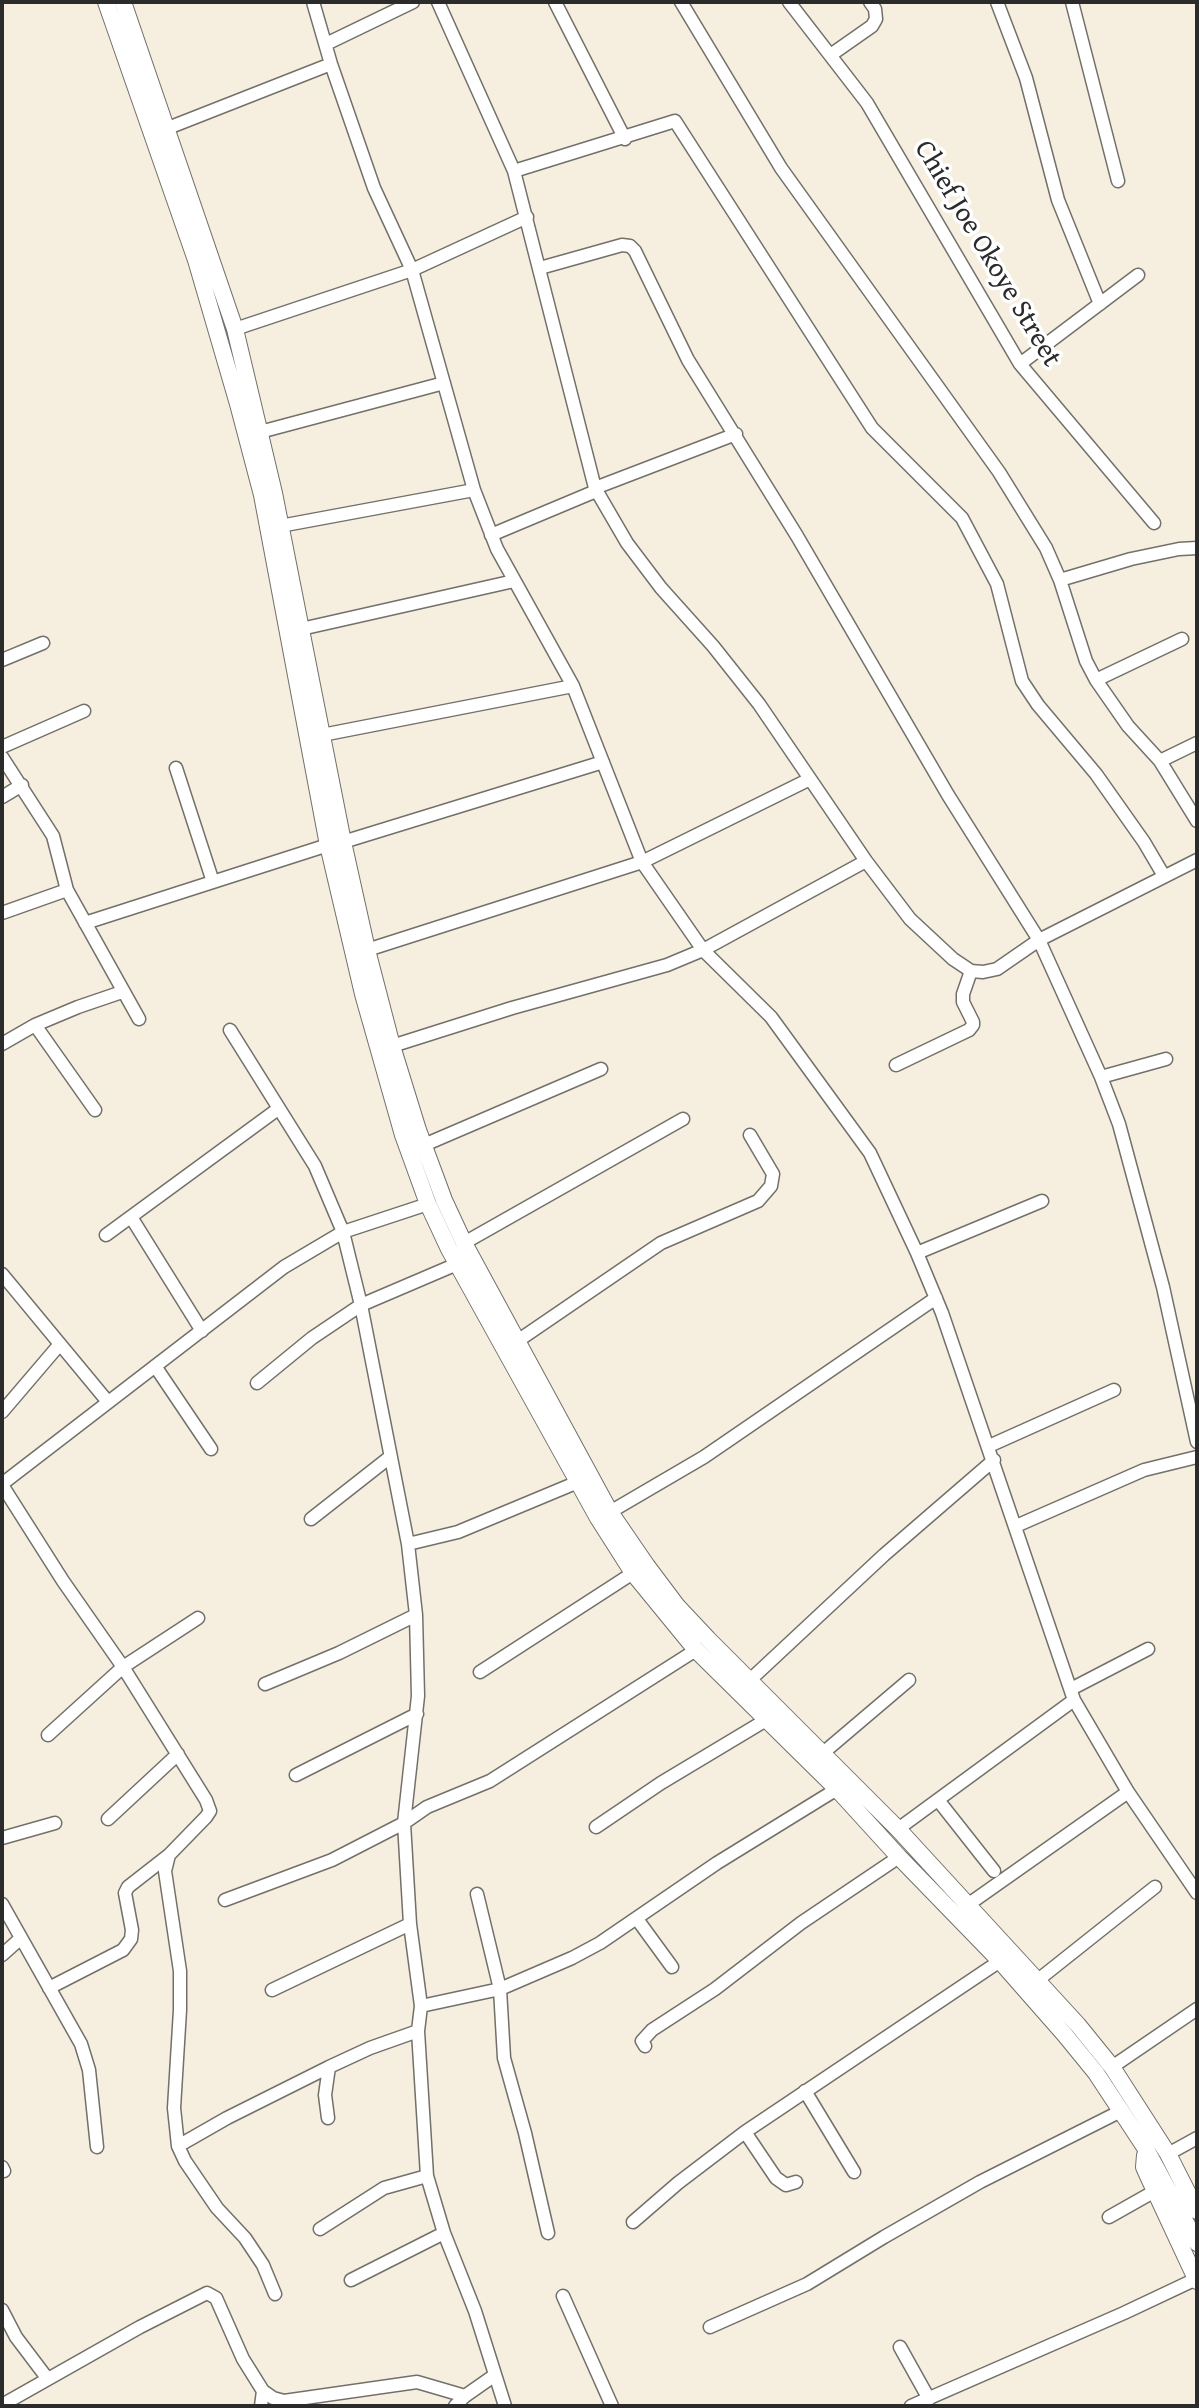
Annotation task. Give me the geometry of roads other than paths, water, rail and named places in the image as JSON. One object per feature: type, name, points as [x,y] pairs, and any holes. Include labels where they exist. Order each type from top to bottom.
[{"type":"main road","points":[[106,2],[196,260],[239,404],[262,495],[379,1054],[403,1135],[428,1204],[457,1264],[578,1482],[633,1573],[695,1650],[837,1789],[1000,1961],[1088,2064],[1146,2149],[1185,2192],[1197,2211]]},
{"type":"main road","points":[[123,2],[235,328],[260,432],[322,735],[336,844],[392,1046],[424,1145],[464,1242],[610,1512],[677,1606],[969,1904],[1112,2067],[1171,2158],[1185,2192],[1197,2243]]},
{"type":"main road","points":[[1146,2149],[1144,2167],[1197,2280]]},
{"type":"street","points":[[313,2],[331,64],[374,188],[412,270],[474,490],[491,535],[573,686],[642,862],[703,950],[771,1017],[870,1153],[936,1298],[1073,1694],[1128,1792],[1197,1893]]},
{"type":"street","points":[[326,44],[413,2]]},
{"type":"street","points":[[438,2],[514,171],[596,489],[626,543],[660,588],[713,646],[759,704],[866,861],[918,928],[971,971],[997,969],[1039,940],[1197,860]]},
{"type":"street","points":[[555,2],[625,139]]},
{"type":"street","points":[[681,2],[781,168],[999,472],[1046,548],[1060,580],[1086,661],[1096,680],[1128,726],[1160,761],[1197,821]]},
{"type":"street","name":"Chief Joe Okoye Street","points":[[789,2],[832,54],[867,103],[1020,364],[1154,523]]},
{"type":"street","points":[[832,54],[872,26],[876,19],[875,9],[870,2]]},
{"type":"street","points":[[996,2],[1026,78],[1058,200],[1100,304]]},
{"type":"street","points":[[1072,2],[1118,181]]},
{"type":"street","points":[[168,128],[331,64]]},
{"type":"street","points":[[514,171],[625,139],[676,121],[872,428],[962,518],[997,584],[1022,681],[1038,705],[1096,774],[1144,842],[1164,876]]},
{"type":"street","points":[[235,328],[412,270],[527,217]]},
{"type":"street","points":[[540,268],[622,245],[630,246],[688,360],[736,434],[948,795],[1039,940],[1101,1077],[1123,1137],[1191,1390],[1197,1442]]},
{"type":"street","points":[[1020,364],[1138,275]]},
{"type":"street","points":[[260,432],[444,383]]},
{"type":"street","points":[[491,535],[596,489],[736,434]]},
{"type":"street","points":[[280,526],[474,490]]},
{"type":"street","points":[[1060,580],[1131,559],[1197,548]]},
{"type":"street","points":[[301,629],[514,581]]},
{"type":"street","points":[[1096,680],[1182,639]]},
{"type":"street","points":[[2,660],[43,643]]},
{"type":"street","points":[[322,735],[573,686]]},
{"type":"street","points":[[2,747],[84,711]]},
{"type":"street","points":[[1160,761],[1197,743]]},
{"type":"street","points":[[2,757],[52,836],[67,890],[139,1019]]},
{"type":"street","points":[[85,923],[603,762]]},
{"type":"street","points":[[176,768],[214,881]]},
{"type":"street","points":[[367,950],[642,862],[810,779]]},
{"type":"street","points":[[2,797],[22,785]]},
{"type":"street","points":[[392,1046],[523,1005],[667,965],[703,950],[866,861]]},
{"type":"street","points":[[2,913],[67,890]]},
{"type":"street","points":[[896,1065],[969,1030],[973,1025],[962,994],[971,971]]},
{"type":"street","points":[[2,1044],[35,1025],[122,992]]},
{"type":"street","points":[[35,1025],[95,1110]]},
{"type":"street","points":[[230,1030],[315,1166],[343,1232],[361,1305],[408,1544],[416,1615],[417,1714],[404,1823],[410,1924],[421,2006],[418,2031],[427,2176],[505,2406]]},
{"type":"street","points":[[1101,1077],[1166,1059]]},
{"type":"street","points":[[424,1145],[601,1069]]},
{"type":"street","points":[[106,1235],[278,1109]]},
{"type":"street","points":[[464,1242],[682,1119]]},
{"type":"street","points":[[516,1342],[662,1243],[758,1201],[771,1186],[773,1174],[750,1135]]},
{"type":"street","points":[[917,1253],[1042,1201]]},
{"type":"street","points":[[50,1989],[123,1950],[131,1939],[132,1930],[125,1893],[128,1887],[169,1855],[210,1811],[206,1800],[123,1667],[63,1581],[2,1485],[284,1267],[343,1232],[428,1204]]},
{"type":"street","points":[[131,1217],[202,1331]]},
{"type":"street","points":[[257,1383],[312,1338],[361,1305],[457,1264]]},
{"type":"street","points":[[2,1274],[108,1402]]},
{"type":"street","points":[[610,1512],[704,1457],[936,1298]]},
{"type":"street","points":[[2,1412],[60,1344]]},
{"type":"street","points":[[155,1366],[211,1449]]},
{"type":"street","points":[[989,1446],[1114,1390]]},
{"type":"street","points":[[311,1519],[390,1457]]},
{"type":"street","points":[[1016,1526],[1144,1470],[1197,1457]]},
{"type":"street","points":[[750,1680],[884,1555],[994,1460]]},
{"type":"street","points":[[408,1544],[458,1532],[578,1482]]},
{"type":"street","points":[[480,1672],[633,1573]]},
{"type":"street","points":[[265,1684],[339,1653],[416,1615]]},
{"type":"street","points":[[48,1735],[123,1667],[198,1618]]},
{"type":"street","points":[[898,1829],[1073,1694],[1148,1649]]},
{"type":"street","points":[[225,1900],[332,1860],[404,1823],[427,1807],[490,1780],[695,1650]]},
{"type":"street","points":[[823,1753],[909,1680]]},
{"type":"street","points":[[296,1775],[417,1714]]},
{"type":"street","points":[[596,1827],[765,1720]]},
{"type":"street","points":[[108,1819],[178,1754]]},
{"type":"street","points":[[421,2006],[500,1989],[572,1958],[600,1943],[717,1863],[837,1789]]},
{"type":"street","points":[[969,1904],[1128,1792]]},
{"type":"street","points":[[938,1800],[995,1871]]},
{"type":"street","points":[[2,1838],[55,1823]]},
{"type":"street","points":[[169,1855],[166,1879],[180,1971],[174,2108],[178,2146],[217,2208],[245,2238],[263,2265],[275,2294]]},
{"type":"street","points":[[645,2046],[642,2041],[652,2030],[715,1989],[801,1923],[899,1857]]},
{"type":"street","points":[[1038,1980],[1155,1886]]},
{"type":"street","points":[[477,1894],[500,1989],[504,2059],[525,2133],[548,2233]]},
{"type":"street","points":[[2,1904],[81,2044],[89,2070],[97,2147]]},
{"type":"street","points":[[637,1919],[672,1967]]},
{"type":"street","points":[[272,1990],[410,1924]]},
{"type":"street","points":[[2,1955],[21,1938]]},
{"type":"street","points":[[633,2222],[678,2183],[746,2132],[1000,1961]]},
{"type":"street","points":[[1112,2067],[1197,2009]]},
{"type":"street","points":[[178,2146],[329,2067],[370,2048],[418,2031]]},
{"type":"street","points":[[328,2118],[324,2095],[329,2067]]},
{"type":"street","points":[[805,2091],[854,2172]]},
{"type":"street","points":[[710,2327],[807,2284],[980,2182],[1121,2111]]},
{"type":"street","points":[[746,2132],[776,2178],[786,2185],[796,2182]]},
{"type":"street","points":[[1171,2158],[1197,2138]]},
{"type":"street","points":[[320,2229],[384,2188],[427,2176]]},
{"type":"street","points":[[1109,2217],[1155,2191]]},
{"type":"street","points":[[351,2280],[444,2232]]},
{"type":"street","points":[[911,2406],[1197,2280]]},
{"type":"street","points":[[2,2405],[206,2293],[216,2298],[243,2359],[263,2391],[273,2399],[284,2401],[417,2382],[465,2396]]},
{"type":"street","points":[[563,2296],[612,2406]]},
{"type":"street","points":[[2,2310],[16,2337],[47,2378]]},
{"type":"street","points":[[900,2347],[929,2399]]},
{"type":"street","points":[[455,2406],[495,2375]]},
{"type":"street","points":[[261,2406],[263,2391]]}]
